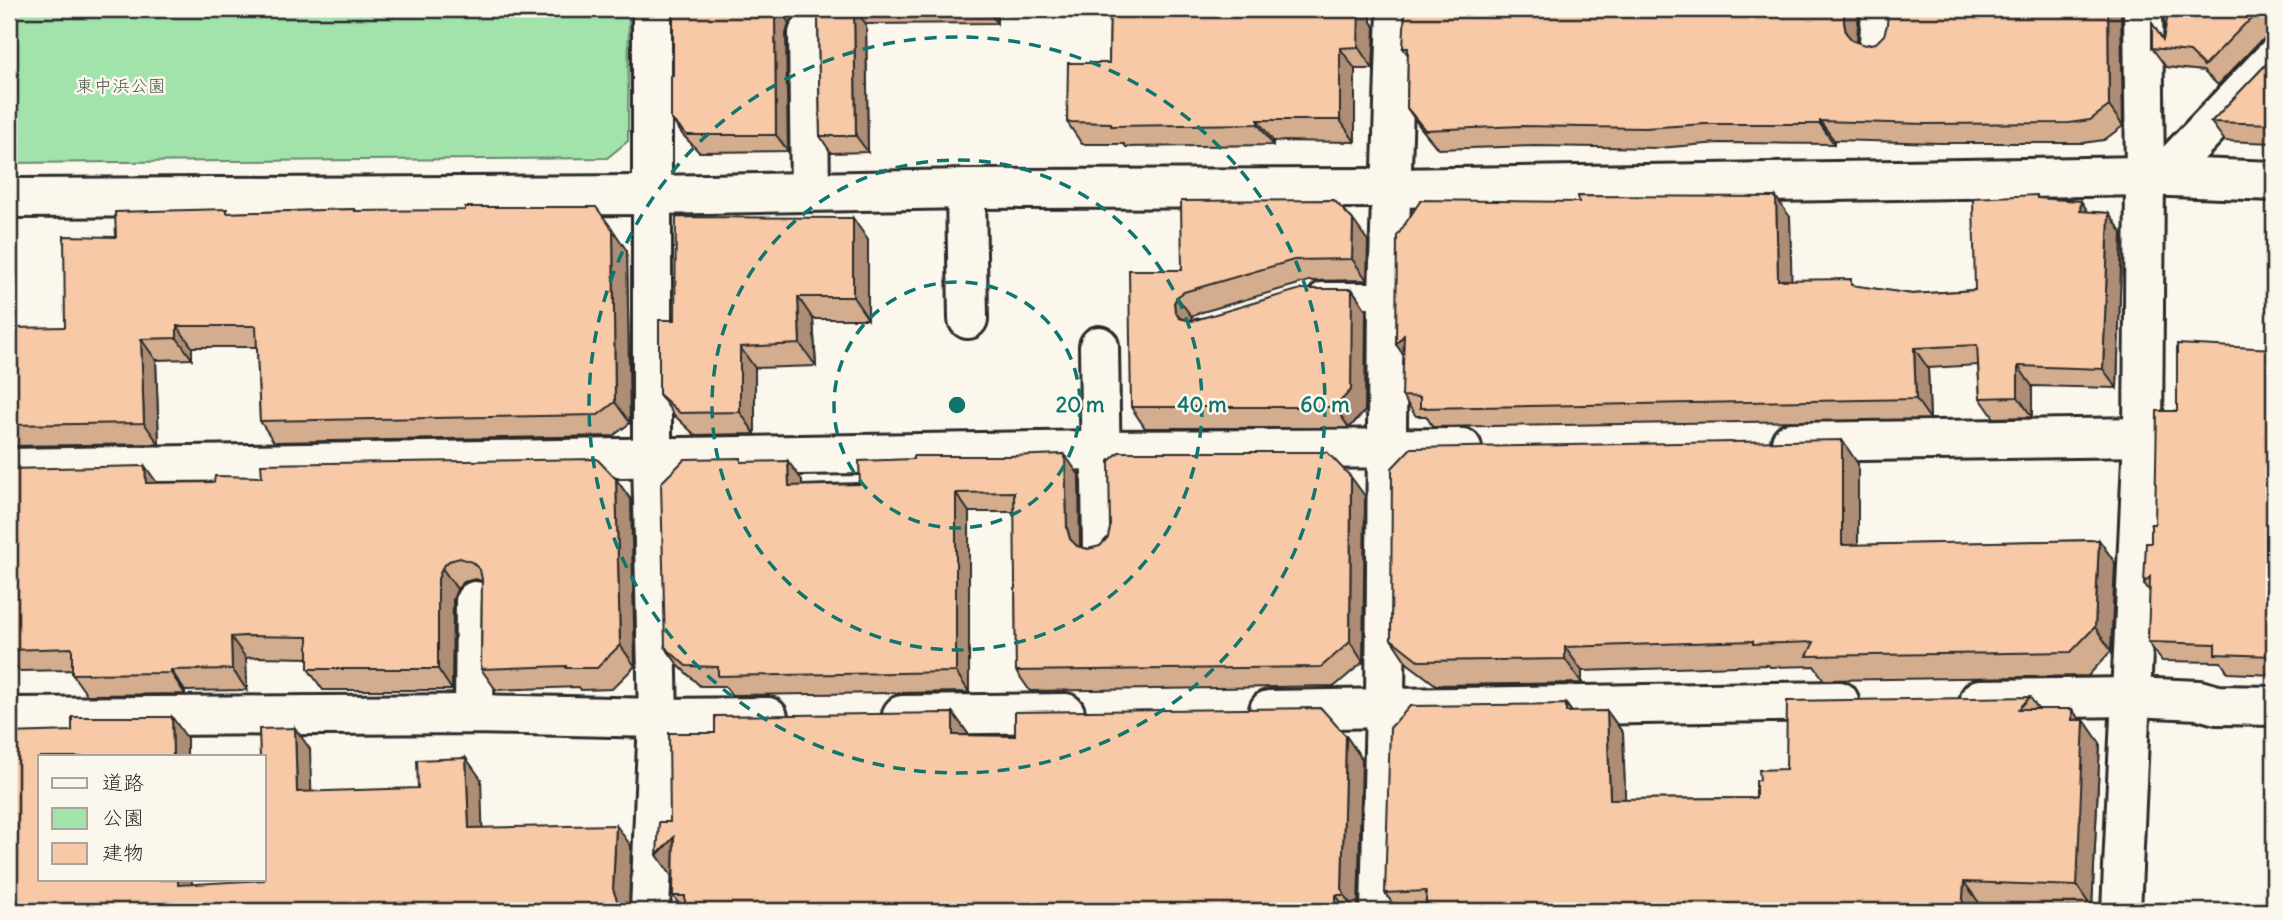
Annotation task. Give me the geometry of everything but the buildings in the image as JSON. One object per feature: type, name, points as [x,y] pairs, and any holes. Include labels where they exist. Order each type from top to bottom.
[{"type":"street","points":[[650,911],[658,718],[652,457],[652,9]]},
{"type":"street","points":[[1380,911],[1385,708],[1388,295],[1397,9]]},
{"type":"street","points":[[2121,911],[2153,176],[2143,9]]},
{"type":"street","points":[[808,34],[810,191]]},
{"type":"street","points":[[2153,176],[2274,58]]},
{"type":"street","points":[[9,198],[1392,188],[2153,176],[2274,181]]},
{"type":"street","points":[[966,189],[968,319]]},
{"type":"street","points":[[1099,346],[1102,547]]},
{"type":"street","points":[[1757,443],[2143,437]]},
{"type":"street","points":[[9,468],[1101,450],[1497,448]]},
{"type":"street","points":[[474,714],[475,601]]},
{"type":"street","points":[[1944,699],[2132,697],[2199,700],[2217,705],[2274,706]]},
{"type":"street","points":[[1231,710],[1877,700]]},
{"type":"street","points":[[867,715],[1105,712]]},
{"type":"street","points":[[9,717],[474,714],[658,718],[797,716]]},
{"type":"lane","points":[[1300,299],[1313,295],[1388,295]]},
{"type":"green space","name":"東中浜公園","points":[[9,9],[629,9],[628,141],[607,158],[9,163]]}]
